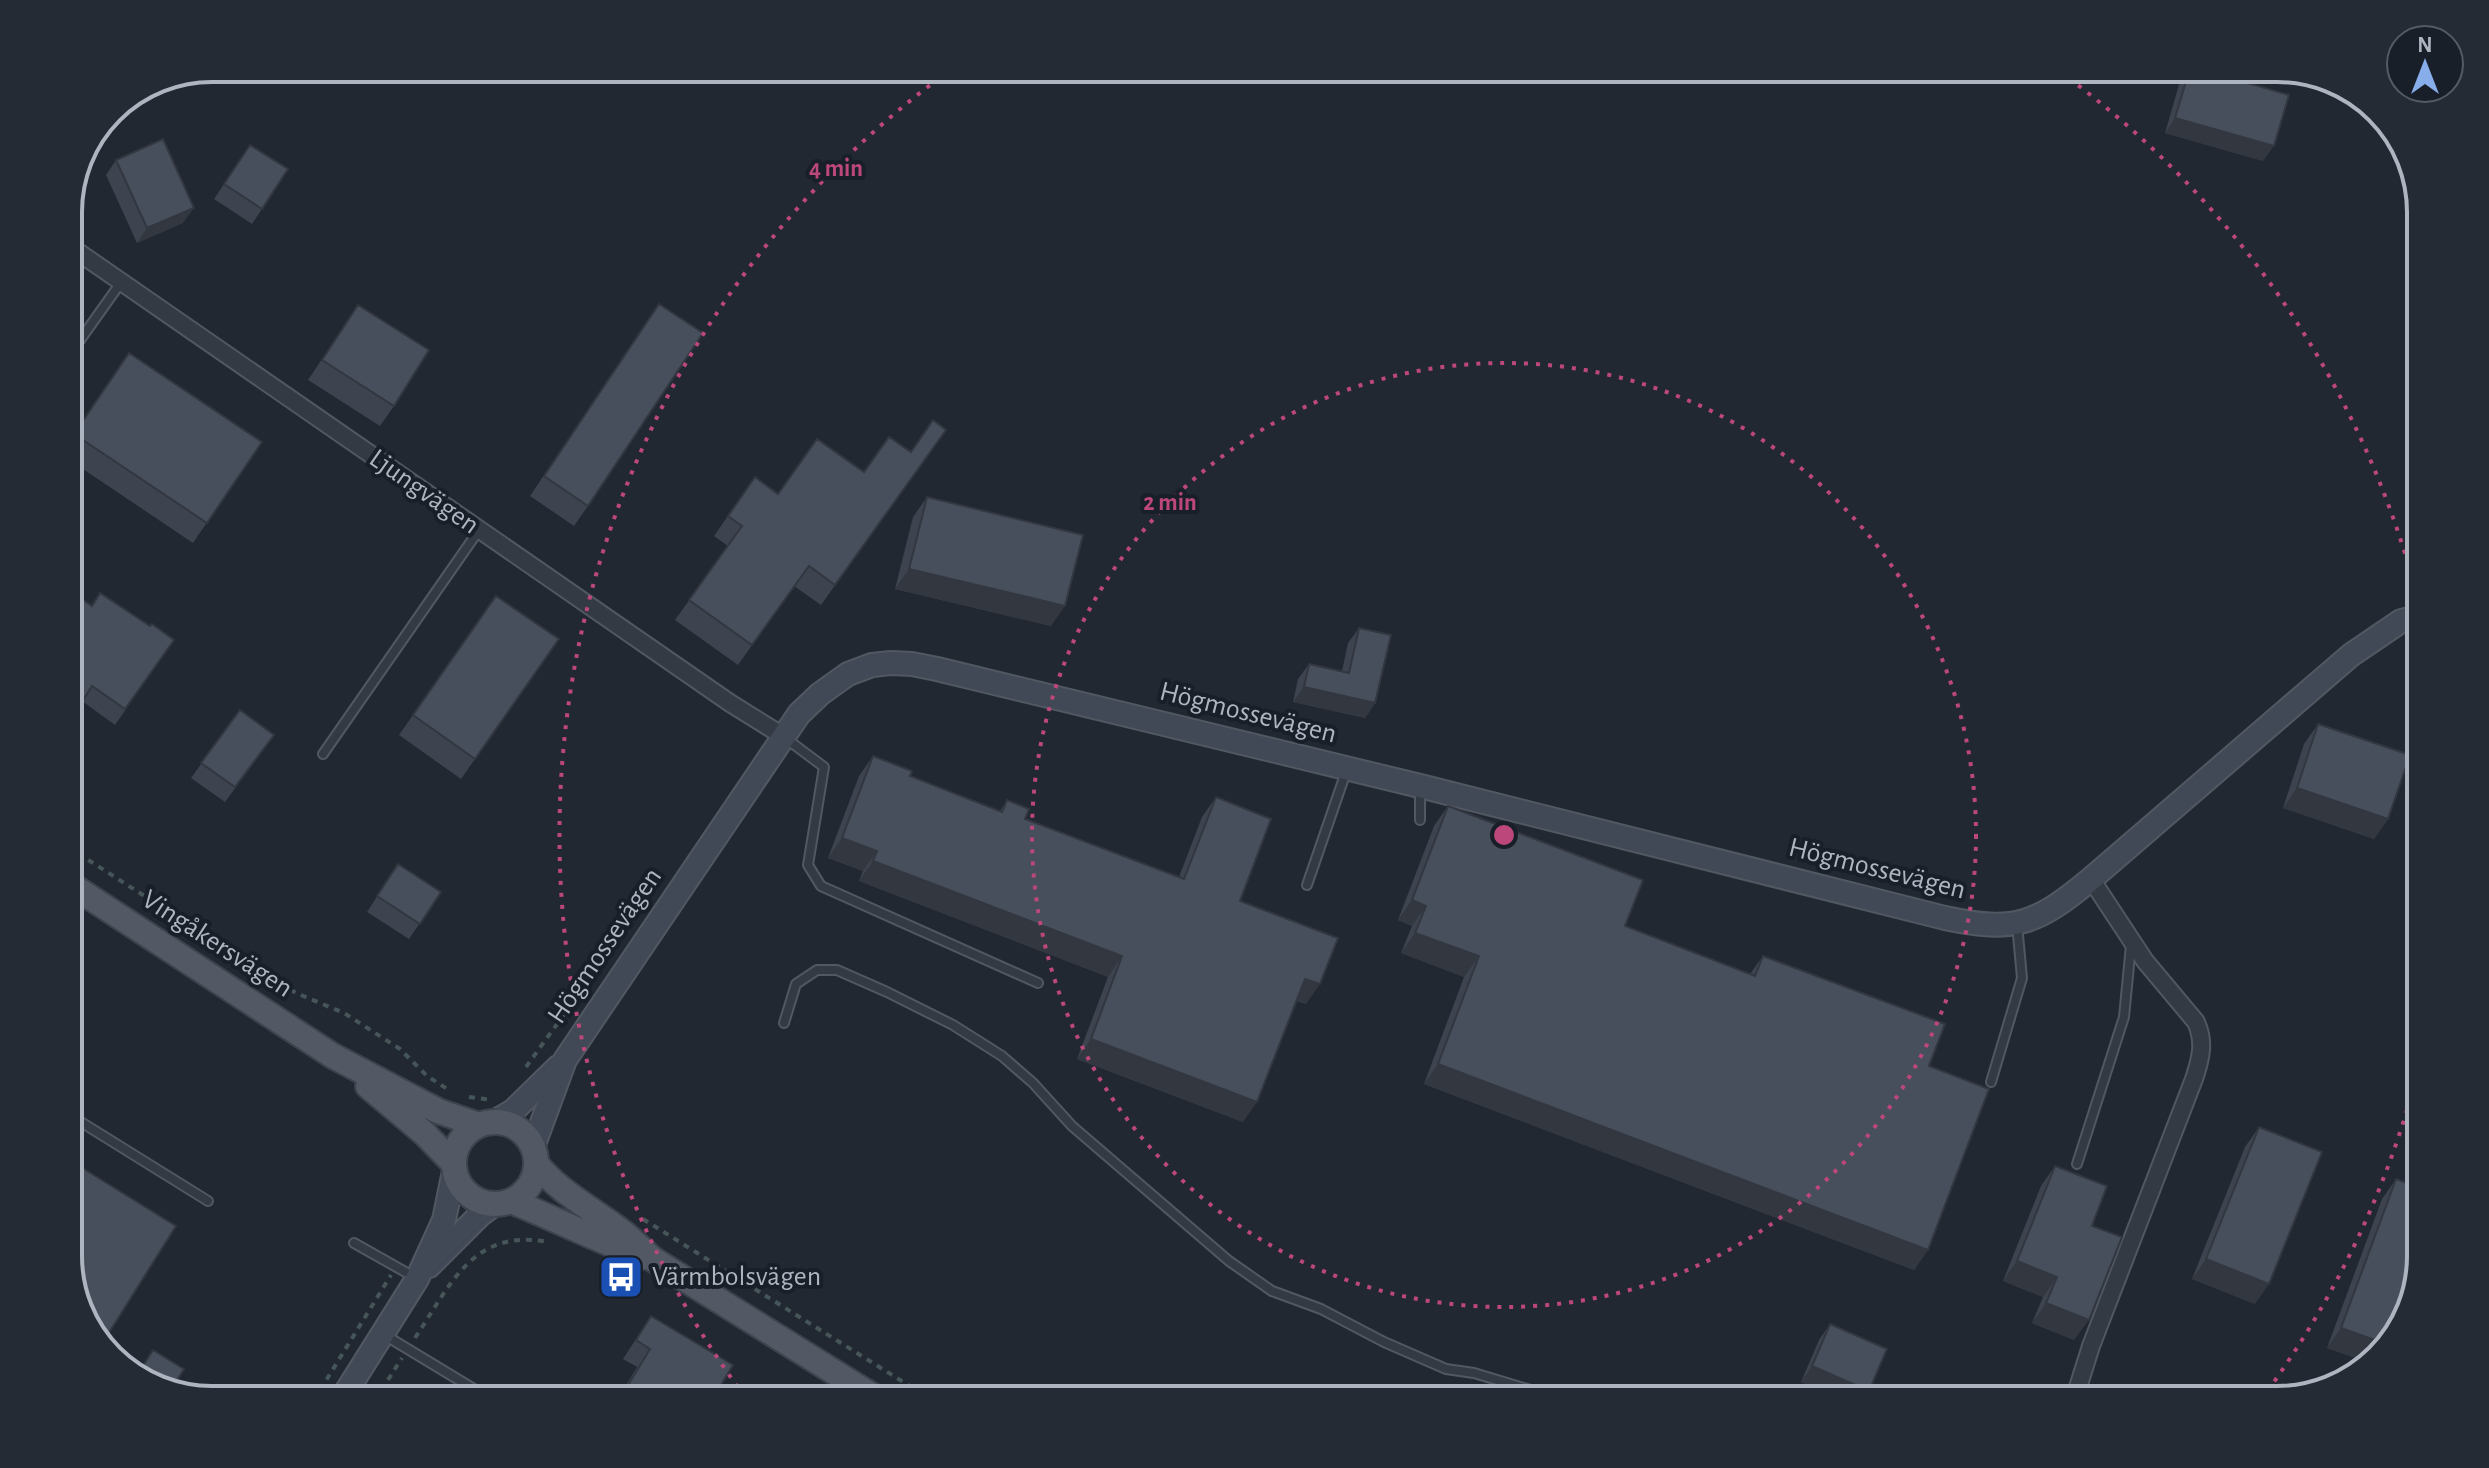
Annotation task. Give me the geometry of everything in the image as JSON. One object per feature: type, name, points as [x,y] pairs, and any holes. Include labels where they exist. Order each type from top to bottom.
[{"type":"main road","name":"Vingåkersvägen","points":[[82,892],[333,1056],[438,1111],[517,1128],[524,1134],[548,1179],[565,1193],[625,1234],[654,1260],[856,1386]]},
{"type":"main road","name":"Vingåkersvägen","points":[[333,1056],[425,1134],[454,1167],[460,1186],[470,1196],[479,1201],[503,1203],[551,1217],[609,1245],[654,1260]]},
{"type":"main road","points":[[454,1167],[460,1139],[486,1123]]},
{"type":"main road","points":[[503,1203],[522,1194],[528,1186],[533,1178],[534,1155]]},
{"type":"street","name":"Ljungvägen","points":[[82,254],[730,703],[783,736]]},
{"type":"street","name":"Högmossevägen","points":[[486,1123],[513,1111],[565,1060],[799,714],[848,674],[872,665],[912,664],[1347,768],[1945,918],[1973,924],[2017,923],[2045,913],[2091,879],[2351,655],[2407,620]]},
{"type":"street","points":[[2078,1386],[2194,1079],[2202,1049],[2196,1022],[2145,961],[2091,879]]},
{"type":"street","name":"Högmossevägen","points":[[534,1155],[565,1060]]},
{"type":"street","points":[[350,1386],[417,1279],[444,1220],[454,1167]]},
{"type":"street","points":[[417,1279],[480,1215],[503,1203]]},
{"type":"lane","points":[[82,338],[123,281]]},
{"type":"lane","points":[[323,754],[479,530]]},
{"type":"lane","points":[[783,736],[824,767],[808,865],[821,886],[1038,983]]},
{"type":"lane","points":[[1307,885],[1347,768]]},
{"type":"lane","points":[[1420,786],[1420,820]]},
{"type":"lane","points":[[1991,1082],[2022,978],[2017,923]]},
{"type":"lane","points":[[2077,1164],[2124,1017],[2131,940]]},
{"type":"lane","points":[[784,1023],[796,984],[817,970],[837,970],[887,992],[953,1025],[1002,1056],[1033,1083],[1072,1126],[1229,1261],[1272,1291],[1321,1309],[1384,1342],[1446,1369],[1474,1373],[1517,1386]]},
{"type":"lane","points":[[82,1123],[208,1201]]},
{"type":"lane","points":[[354,1243],[417,1279]]},
{"type":"lane","points":[[382,1334],[469,1386]]},
{"type":"path","points":[[82,856],[296,993],[344,1013],[400,1049],[427,1076],[449,1090],[471,1098],[489,1100],[500,1097]]},
{"type":"path","points":[[642,1218],[910,1386]]},
{"type":"path","points":[[384,1386],[471,1258],[498,1243],[537,1240]]},
{"type":"path","points":[[323,1386],[396,1266]]},
{"type":"building","points":[[2186,82],[2244,82],[2289,95],[2274,146],[2175,118]]},
{"type":"building","points":[[163,139],[194,208],[147,228],[116,160]]},
{"type":"building","points":[[250,145],[288,169],[262,209],[224,184]]},
{"type":"building","points":[[659,304],[703,333],[588,506],[544,476]]},
{"type":"building","points":[[358,305],[429,350],[394,406],[322,360]]},
{"type":"building","points":[[129,353],[262,442],[207,523],[82,439],[82,422]]},
{"type":"building","points":[[933,420],[946,430],[835,585],[809,566],[752,645],[689,600],[742,526],[728,516],[755,477],[778,494],[817,439],[864,472],[889,437],[911,452]]},
{"type":"building","points":[[927,497],[1083,535],[1065,606],[909,569]]},
{"type":"building","points":[[100,593],[174,640],[125,709],[92,686],[82,702],[82,599],[92,606]]},
{"type":"building","points":[[496,596],[559,639],[475,759],[413,715]]},
{"type":"building","points":[[1359,628],[1391,635],[1375,703],[1304,687],[1309,664],[1349,673]]},
{"type":"building","points":[[240,710],[274,735],[235,787],[201,763]]},
{"type":"building","points":[[2318,724],[2407,754],[2407,764],[2388,819],[2297,788]]},
{"type":"building","points":[[873,756],[912,771],[910,776],[1002,812],[1007,800],[1029,809],[1025,819],[1184,879],[1216,797],[1271,819],[1240,901],[1338,938],[1320,984],[1305,979],[1257,1102],[1091,1039],[1122,956],[873,861],[877,851],[842,838]]},
{"type":"building","points":[[1448,806],[1643,880],[1625,926],[1755,976],[1763,956],[1945,1024],[1929,1066],[1989,1089],[1928,1250],[1438,1064],[1479,956],[1415,933],[1426,906],[1412,900]]},
{"type":"building","points":[[398,864],[441,892],[420,924],[377,896]]},
{"type":"building","points":[[2259,1127],[2322,1152],[2269,1284],[2206,1259]]},
{"type":"building","points":[[2055,1166],[2107,1186],[2092,1226],[2122,1237],[2089,1320],[2046,1303],[2057,1277],[2017,1261]]},
{"type":"building","points":[[82,1168],[176,1226],[109,1334],[89,1298],[82,1264]]},
{"type":"building","points":[[2396,1179],[2407,1183],[2406,1273],[2397,1306],[2376,1340],[2341,1328]]},
{"type":"building","points":[[651,1316],[733,1365],[720,1386],[628,1386],[650,1349],[636,1340]]},
{"type":"building","points":[[1830,1324],[1887,1349],[1871,1386],[1858,1386],[1812,1366]]},
{"type":"building","points":[[153,1350],[184,1369],[177,1381],[143,1366]]},
{"type":"place","name":"Värmbolsvägen","points":[[621,1277]]}]
